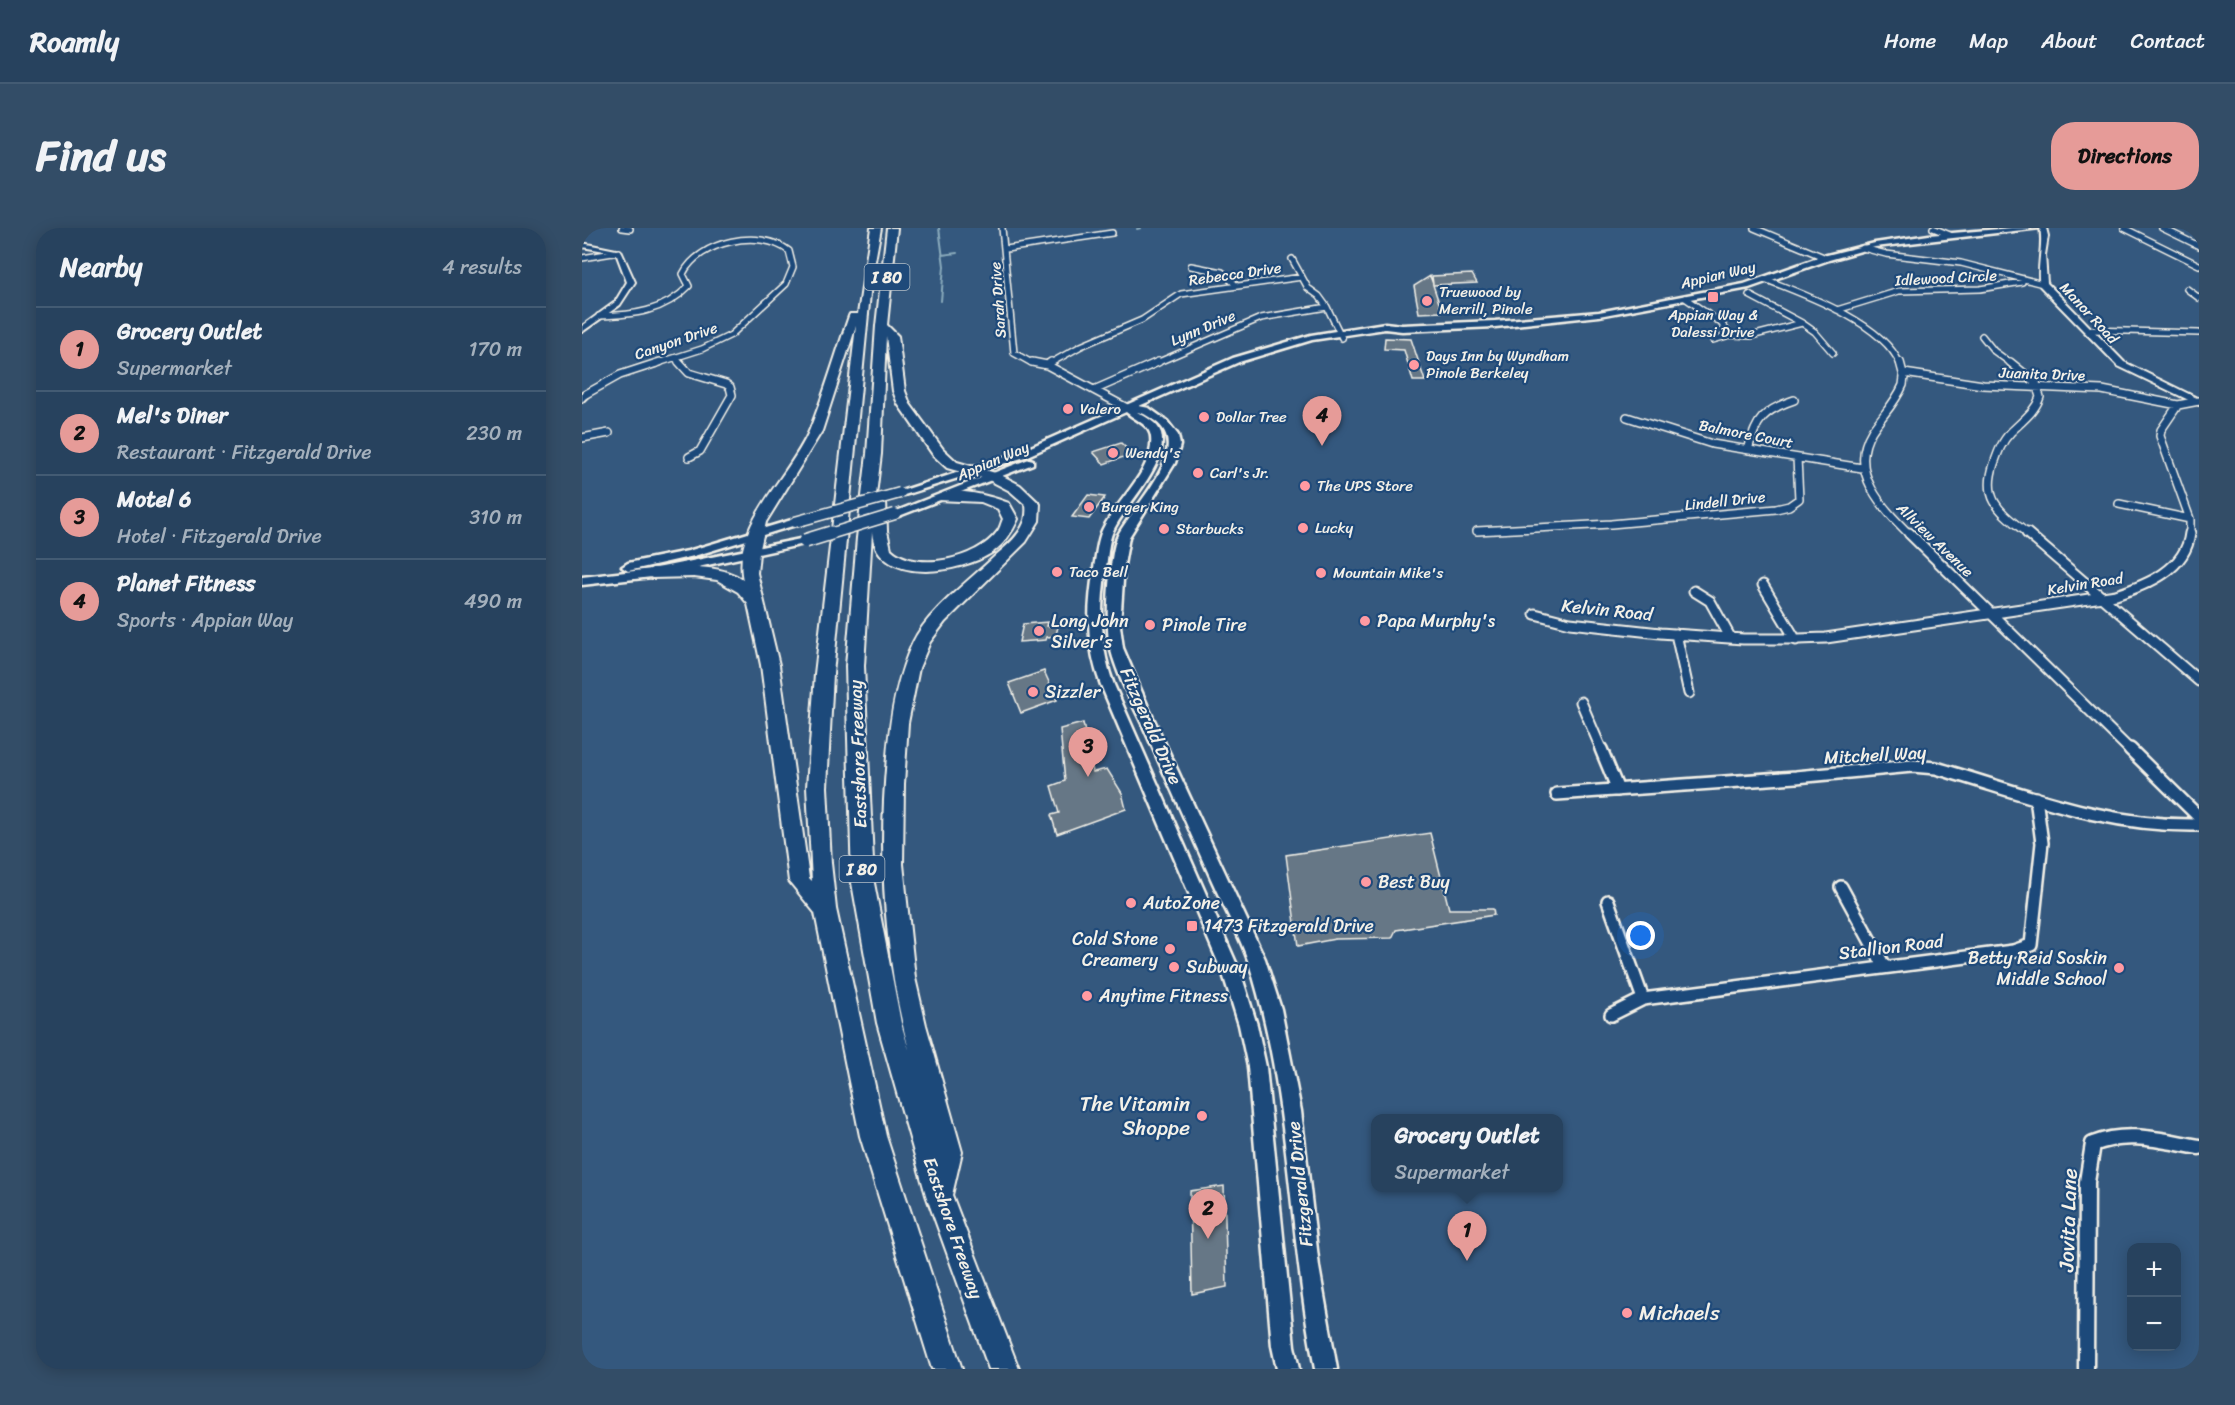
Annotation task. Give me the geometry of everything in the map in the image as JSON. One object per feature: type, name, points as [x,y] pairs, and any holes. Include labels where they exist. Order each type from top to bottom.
[{"type":"highway","name":"Eastshore Freeway","points":[[876,228],[866,283],[846,484],[830,602],[817,787],[825,909],[873,1136],[947,1369]]},
{"type":"highway","name":"Eastshore Freeway","points":[[892,228],[881,326],[874,454],[864,538],[855,666],[863,883],[889,1023],[939,1195],[1004,1369]]},
{"type":"highway","points":[[825,909],[799,881],[770,665],[749,573],[755,532],[759,522],[816,430],[852,326],[859,292],[866,283]]},
{"type":"highway","points":[[881,326],[892,336],[899,391],[904,404],[938,452],[952,465],[994,477],[1028,497],[1034,504],[1035,516],[1027,533],[1017,544],[939,618],[922,640],[910,668],[899,723],[894,784],[893,864],[904,978],[914,1025],[949,1152],[939,1195]]},
{"type":"highway","points":[[874,454],[879,491],[881,537],[883,549],[891,557],[916,566],[948,564],[978,555],[1006,534],[1012,521],[1009,510],[1001,503],[985,497],[969,495],[943,497]]},
{"type":"highway","points":[[652,573],[704,572],[723,575],[736,580],[750,595],[759,610]]},
{"type":"main road","name":"Appian Way","points":[[582,581],[652,573],[751,553],[805,541],[895,514],[994,477],[1236,360],[1290,342],[1402,328],[1549,320],[1634,308],[1767,280],[1826,258],[1863,248],[1950,235],[2036,228]]},
{"type":"main road","name":"Appian Way","points":[[582,571],[627,567],[670,559],[755,532],[972,471],[1021,455],[1130,411],[1146,410],[1250,363],[1341,335]]},
{"type":"main road","name":"Fitzgerald Drive","points":[[1146,410],[1164,423],[1175,439],[1170,463],[1123,537],[1118,565],[1114,626],[1117,648],[1142,710],[1257,959],[1266,988],[1281,1042],[1296,1137],[1314,1306],[1326,1369]]},
{"type":"main road","name":"Fitzgerald Drive","points":[[1130,411],[1151,426],[1156,434],[1156,452],[1107,532],[1103,544],[1095,645],[1103,673],[1117,707],[1232,974],[1248,1025],[1257,1066],[1279,1306],[1288,1369]]},
{"type":"main road","points":[[1148,496],[1146,487],[1156,470],[1155,464],[1151,462]]},
{"type":"main road","points":[[1129,526],[1128,518],[1137,499],[1137,495],[1132,491]]},
{"type":"street","points":[[622,228],[630,229]]},
{"type":"street","name":"Sarah Drive","points":[[1002,228],[1006,249],[1014,353],[1030,363],[1047,365],[1130,411]]},
{"type":"street","points":[[1754,228],[1826,258]]},
{"type":"street","points":[[1933,228],[1950,235]]},
{"type":"street","name":"Manor Road","points":[[2043,228],[2043,284],[2121,364],[2198,401]]},
{"type":"street","points":[[2124,228],[2199,265]]},
{"type":"street","points":[[2162,228],[2199,246]]},
{"type":"street","points":[[1006,249],[1112,233]]},
{"type":"street","name":"Canyon Drive","points":[[583,396],[620,375],[712,345],[731,335],[788,280],[793,263],[788,248],[779,244],[740,238],[705,253],[688,264],[683,274],[689,286],[665,305],[635,314],[600,316]]},
{"type":"street","points":[[582,245],[619,252],[624,258],[632,282],[619,302],[582,330]]},
{"type":"street","points":[[1863,248],[1886,254]]},
{"type":"street","points":[[590,257],[607,250]]},
{"type":"street","points":[[582,258],[619,252]]},
{"type":"street","points":[[1846,253],[1933,258],[1962,263],[2022,282],[2043,284]]},
{"type":"street","points":[[1292,259],[1302,278],[1327,307],[1341,335]]},
{"type":"street","points":[[1191,266],[1219,270],[1229,275],[1236,285]]},
{"type":"street","name":"Rebecca Drive","points":[[1047,365],[1068,351],[1143,320],[1180,294],[1302,278]]},
{"type":"street","points":[[1767,280],[1837,310],[1879,338],[1898,361],[1904,374],[1899,395],[1869,434],[1863,450],[1863,468]]},
{"type":"street","name":"Idlewood Circle","points":[[1837,310],[1886,293],[1905,290],[1986,290],[2022,282]]},
{"type":"street","points":[[2187,289],[2199,298]]},
{"type":"street","points":[[1749,295],[1802,323],[1815,332],[1833,353]]},
{"type":"street","points":[[1685,298],[1721,323],[1730,335]]},
{"type":"street","name":"Lynn Drive","points":[[1094,390],[1261,318],[1327,307]]},
{"type":"street","points":[[1713,340],[1730,335],[1751,336],[1802,323]]},
{"type":"street","points":[[2090,330],[2199,333]]},
{"type":"street","points":[[1982,336],[1996,353],[2038,387],[2038,401],[2002,441],[1988,480],[1990,497],[2005,514],[2199,681]]},
{"type":"street","points":[[675,358],[689,374],[726,384],[730,387],[732,394],[700,450],[689,457]]},
{"type":"street","name":"Juanita Drive","points":[[1904,374],[1983,385],[2102,390],[2157,399],[2178,405]]},
{"type":"street","points":[[1748,450],[1754,426],[1765,412],[1774,406],[1794,400]]},
{"type":"street","points":[[2178,405],[2198,401]]},
{"type":"street","name":"Kelvin Road","points":[[1534,614],[1549,620],[1676,634],[1796,640],[1826,638],[2101,598],[2140,589],[2176,565],[2195,545],[2190,519],[2160,436],[2161,430],[2178,405]]},
{"type":"street","name":"Balmore Court","points":[[1627,417],[1712,444],[1863,468]]},
{"type":"street","points":[[582,438],[609,433]]},
{"type":"street","name":"Lindell Drive","points":[[1477,531],[1611,524],[1733,514],[1789,506],[1799,499],[1797,458]]},
{"type":"street","name":"Allview Avenue","points":[[1863,468],[1870,487],[1885,510],[2199,818]]},
{"type":"street","points":[[2119,504],[2190,519]]},
{"type":"street","points":[[1763,585],[1796,640]]},
{"type":"street","points":[[1694,591],[1710,601],[1730,638]]},
{"type":"street","name":"Kelvin Road","points":[[1676,634],[1689,693]]},
{"type":"street","points":[[1581,702],[1618,790]]},
{"type":"street","name":"Mitchell Way","points":[[1557,794],[1796,777],[1912,766],[1936,768],[2096,816],[2137,824],[2172,827],[2199,825]]},
{"type":"street","name":"Stallion Road","points":[[1611,1016],[1643,999],[2013,951],[2031,945],[2042,843],[2036,798]]},
{"type":"street","points":[[1841,887],[1884,966]]},
{"type":"street","points":[[1608,901],[1643,999]]},
{"type":"street","name":"Jovita Lane","points":[[2086,1369],[2087,1182],[2093,1144],[2103,1139],[2125,1135],[2199,1147]]},
{"type":"building","name":"Truewood by Merrill, Pinole","points":[[1472,274],[1477,283],[1433,285],[1442,312],[1419,313],[1414,286],[1430,276],[1433,284],[1432,276]]},
{"type":"building","name":"Days Inn by Wyndham Pinole Berkeley","points":[[1385,338],[1411,339],[1425,381],[1413,381],[1404,350],[1384,349]]},
{"type":"building","name":"Wendy's","points":[[1121,443],[1132,454],[1104,464],[1093,452]]},
{"type":"building","name":"Burger King","points":[[1088,495],[1105,497],[1089,519],[1072,517]]},
{"type":"building","name":"Long John Silver's","points":[[1048,622],[1047,626],[1058,626],[1056,636],[1047,637],[1046,640],[1019,642],[1023,624]]},
{"type":"building","name":"Sizzler","points":[[1044,671],[1057,700],[1021,713],[1009,683]]},
{"type":"building","points":[[1083,723],[1093,772],[1107,769],[1122,793],[1126,809],[1057,834],[1051,815],[1059,813],[1051,786],[1065,781],[1060,729]]},
{"type":"building","name":"Best Buy","points":[[1430,833],[1449,909],[1493,909],[1494,915],[1396,930],[1392,938],[1335,939],[1298,946],[1286,855]]},
{"type":"building","points":[[1224,1186],[1227,1287],[1192,1294],[1190,1191]]},
{"type":"waterway","points":[[939,228],[943,255]]},
{"type":"waterway","points":[[1137,229],[1141,228]]},
{"type":"waterway","points":[[943,255],[957,253]]},
{"type":"waterway","points":[[941,301],[944,266],[943,255]]},
{"type":"place","name":"Appian Way & Dalessi Drive","points":[[1713,297]]},
{"type":"place","name":"Truewood by Merrill, Pinole","points":[[1427,301]]},
{"type":"place","name":"Days Inn by Wyndham Pinole Berkeley","points":[[1414,365]]},
{"type":"place","name":"Valero","points":[[1068,409]]},
{"type":"place","name":"Dollar Tree","points":[[1204,417]]},
{"type":"place","name":"Planet Fitness","points":[[1322,446]]},
{"type":"place","name":"Wendy's","points":[[1113,453]]},
{"type":"place","name":"Carl's Jr.","points":[[1198,473]]},
{"type":"place","name":"The UPS Store","points":[[1305,486]]},
{"type":"place","name":"Burger King","points":[[1089,507]]},
{"type":"place","name":"Lucky","points":[[1303,528]]},
{"type":"place","name":"Starbucks","points":[[1164,529]]},
{"type":"place","name":"Taco Bell","points":[[1057,572]]},
{"type":"place","name":"Mountain Mike's","points":[[1321,573]]},
{"type":"place","name":"Papa Murphy's","points":[[1365,621]]},
{"type":"place","name":"Pinole Tire","points":[[1150,625]]},
{"type":"place","name":"Long John Silver's","points":[[1039,631]]},
{"type":"place","name":"Sizzler","points":[[1033,692]]},
{"type":"place","name":"Motel 6","points":[[1088,777]]},
{"type":"place","name":"Best Buy","points":[[1366,882]]},
{"type":"place","name":"AutoZone","points":[[1131,903]]},
{"type":"place","name":"1473 Fitzgerald Drive","points":[[1192,926]]},
{"type":"place","name":"Cold Stone Creamery","points":[[1170,949]]},
{"type":"place","name":"Subway","points":[[1174,967]]},
{"type":"place","name":"Betty Reid Soskin Middle School","points":[[2119,968]]},
{"type":"place","name":"Anytime Fitness","points":[[1087,996]]},
{"type":"place","name":"The Vitamin Shoppe","points":[[1202,1116]]},
{"type":"place","name":"Mel's Diner","points":[[1208,1239]]},
{"type":"place","name":"Grocery Outlet","points":[[1467,1261]]},
{"type":"place","name":"Michaels","points":[[1627,1313]]}]
